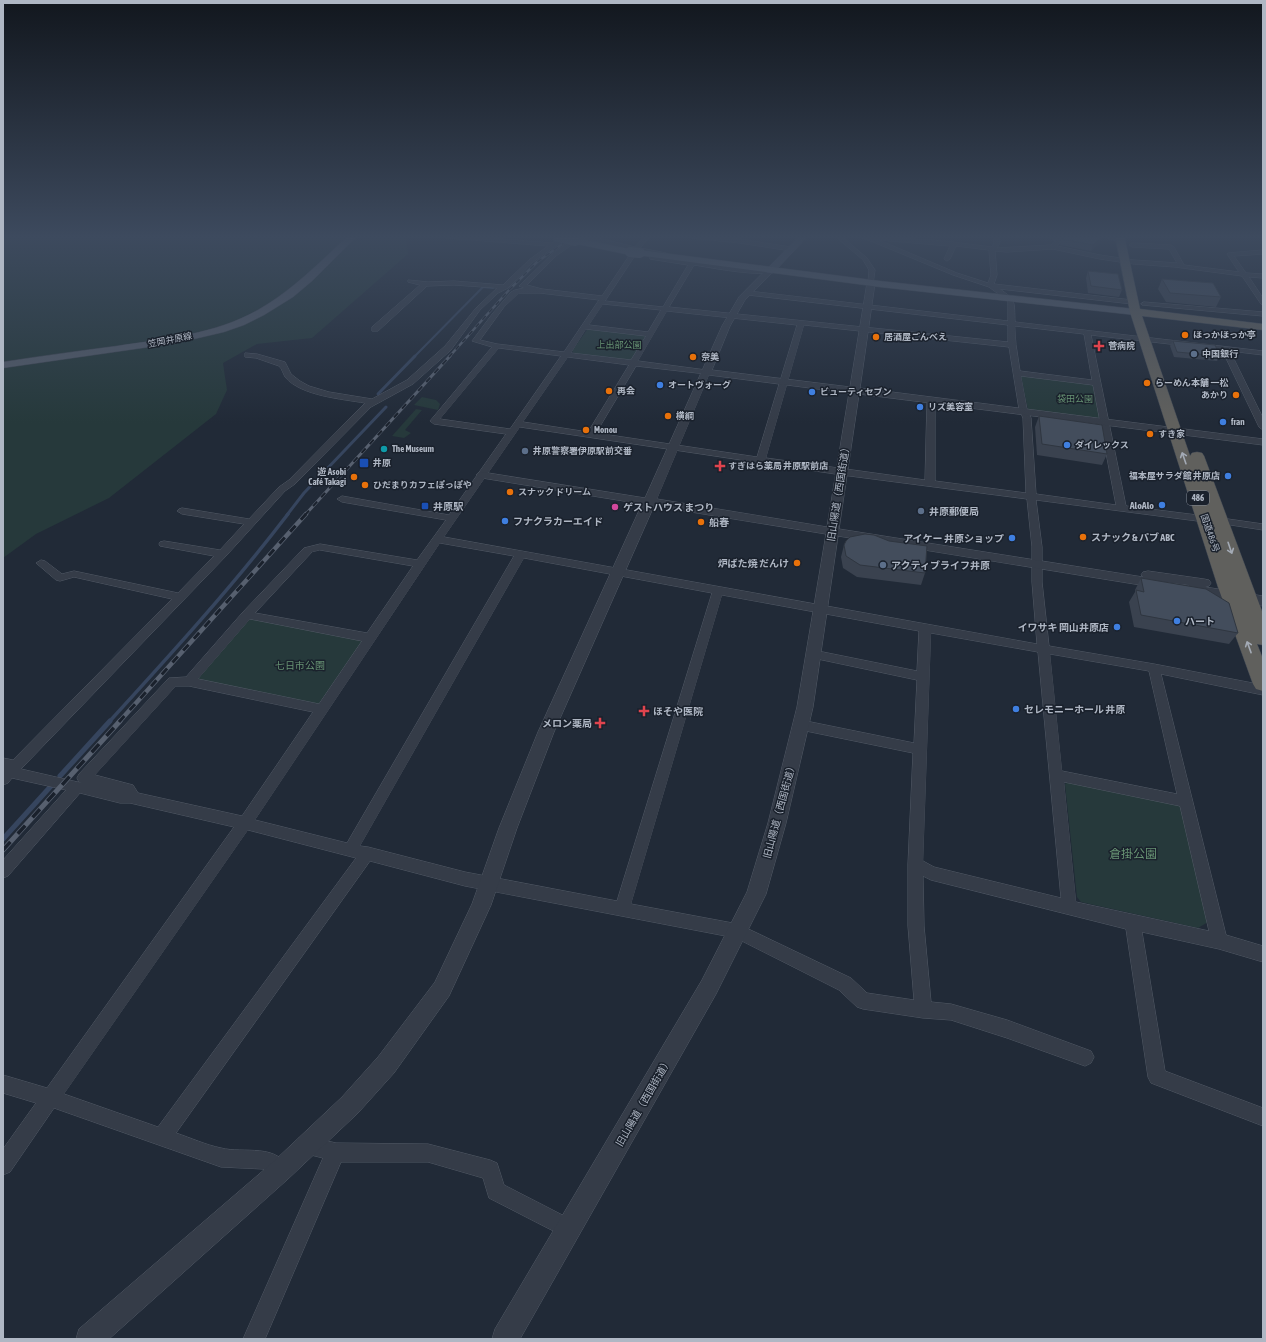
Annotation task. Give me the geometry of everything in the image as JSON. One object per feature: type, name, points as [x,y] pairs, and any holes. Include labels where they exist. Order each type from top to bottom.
[{"type":"highway","points":[[1139,298],[1140,303]]},
{"type":"highway","points":[[1139,298],[1140,303]]},
{"type":"highway","points":[[1140,303],[1263,327]]},
{"type":"highway","name":"国道486号","points":[[1140,303],[1182,433],[1205,519],[1229,591],[1263,684]]},
{"type":"highway","name":"国道486号","points":[[1182,433],[1221,521],[1263,639]]},
{"type":"main road","name":"笠岡井原線","points":[[3,365],[168,342],[235,324],[265,311],[285,298]]},
{"type":"main road","points":[[1006,298],[1140,303]]},
{"type":"street","points":[[375,329],[410,298]]},
{"type":"street","points":[[8,770],[222,554],[282,489],[296,478],[368,405],[404,386],[441,355],[478,309],[490,298]]},
{"type":"street","points":[[510,298],[494,315],[476,340],[478,342],[497,346],[1026,414],[1263,442]]},
{"type":"street","points":[[586,298],[666,309],[1012,345]]},
{"type":"street","points":[[592,435],[672,298]]},
{"type":"street","points":[[89,1339],[280,1171],[306,1144],[350,1105],[386,1065],[442,989],[481,906],[516,808],[546,732],[619,572],[731,316],[745,298]]},
{"type":"street","points":[[787,298],[1263,353]]},
{"type":"street","name":"旧山陽道（西国街道）","points":[[505,1339],[705,994],[756,894],[777,823],[801,724],[821,608],[832,528],[869,298]]},
{"type":"street","points":[[1009,298],[1011,301],[1012,345],[1016,373],[1026,414],[1043,649],[1069,906]]},
{"type":"street","points":[[1093,298],[1263,314]]},
{"type":"street","points":[[3,1165],[245,823],[420,564],[602,300]]},
{"type":"street","points":[[761,459],[801,323]]},
{"type":"street","points":[[584,327],[650,334]]},
{"type":"street","points":[[1087,332],[1121,508]]},
{"type":"street","points":[[497,346],[434,421],[592,435],[842,472],[1205,519]]},
{"type":"street","points":[[1225,349],[1263,427]]},
{"type":"street","points":[[248,355],[257,356],[282,364],[290,377],[300,384],[325,394],[373,402]]},
{"type":"street","points":[[1016,373],[1096,383]]},
{"type":"street","points":[[930,483],[931,401]]},
{"type":"street","points":[[484,473],[1229,591],[1246,594],[1263,601]]},
{"type":"street","points":[[342,499],[452,518]]},
{"type":"street","points":[[182,511],[252,522]]},
{"type":"street","points":[[1221,521],[1263,526]]},
{"type":"street","points":[[438,540],[1154,668],[1263,690]]},
{"type":"street","points":[[164,544],[222,554]]},
{"type":"street","points":[[189,682],[247,615],[308,550],[320,547],[420,564]]},
{"type":"street","points":[[350,849],[521,554]]},
{"type":"street","points":[[41,563],[60,578],[74,574],[180,597]]},
{"type":"street","points":[[622,910],[718,590]]},
{"type":"street","points":[[1246,594],[1263,592]]},
{"type":"street","points":[[247,615],[370,638]]},
{"type":"street","points":[[922,1010],[916,926],[915,864],[925,628]]},
{"type":"street","points":[[813,654],[923,677]]},
{"type":"street","points":[[1154,668],[1219,941]]},
{"type":"street","points":[[130,797],[131,792],[128,788],[84,778],[173,681],[189,682],[322,709]]},
{"type":"street","points":[[801,724],[919,749]]},
{"type":"street","points":[[8,770],[76,788],[120,797],[130,797],[245,823],[368,853],[465,879],[738,931],[845,984],[863,1001],[922,1010],[951,1012],[970,1017],[1085,1057]]},
{"type":"street","points":[[1056,775],[1187,802]]},
{"type":"street","points":[[3,871],[76,788]]},
{"type":"street","points":[[163,1136],[368,853]]},
{"type":"street","points":[[915,864],[931,872],[1133,923],[1219,941],[1263,954]]},
{"type":"street","points":[[1133,923],[1157,1078],[1263,1117]]},
{"type":"street","points":[[3,1084],[50,1098],[163,1136],[221,1158],[264,1160],[272,1164],[280,1171]]},
{"type":"street","points":[[306,1144],[336,1152],[428,1153],[490,1170],[496,1191],[569,1229]]},
{"type":"street","points":[[254,1339],[336,1152]]},
{"type":"green space","points":[[3,298],[358,298],[312,338],[257,344],[223,363],[227,390],[216,414],[109,498],[36,534],[3,558]]},
{"type":"green space","name":"上出部公園","points":[[590,329],[646,336],[633,359],[627,360],[574,353],[572,351],[587,330]]},
{"type":"green space","name":"袋田公園","points":[[1021,376],[1094,385],[1100,417],[1093,419],[1028,410]]},
{"type":"green space","points":[[422,397],[436,400],[440,404],[438,410],[414,405]]},
{"type":"green space","points":[[416,409],[422,410],[405,430],[411,433],[404,438],[392,436]]},
{"type":"green space","name":"七日市公園","points":[[248,618],[363,640],[318,705],[195,680]]},
{"type":"green space","name":"倉掛公園","points":[[1068,782],[1182,806],[1208,922],[1198,928],[1081,902],[1077,897],[1065,784]]},
{"type":"building","points":[[1173,341],[1215,345],[1220,356],[1177,352]]},
{"type":"building","points":[[1039,416],[1102,425],[1107,454],[1042,444]]},
{"type":"building","points":[[865,534],[874,535],[889,541],[927,546],[925,573],[860,565],[846,556],[844,545],[846,541],[850,537]]},
{"type":"building","points":[[1141,578],[1206,589],[1229,603],[1238,633],[1141,615],[1136,590],[1144,592]]},
{"type":"waterway","points":[[414,357],[473,298]]},
{"type":"waterway","points":[[378,394],[415,356]]},
{"type":"waterway","points":[[287,515],[304,493],[386,407]]},
{"type":"waterway","points":[[109,722],[223,594],[288,514]]},
{"type":"waterway","points":[[60,776],[110,721]]},
{"type":"waterway","points":[[3,839],[51,786]]},
{"type":"railway","points":[[449,357],[502,298]]},
{"type":"railway","points":[[305,515],[450,356]]},
{"type":"railway","points":[[119,722],[306,514]]},
{"type":"railway","points":[[3,850],[120,721]]},
{"type":"place","name":"ほっかほっか亭","points":[[1185,335]]},
{"type":"place","name":"居酒屋ごんべえ","points":[[876,337]]},
{"type":"place","name":"菅病院","points":[[1099,346]]},
{"type":"place","name":"中国銀行","points":[[1194,354]]},
{"type":"place","name":"奈美","points":[[693,357]]},
{"type":"place","name":"らーめん本舗 一松","points":[[1147,383]]},
{"type":"place","name":"オートヴォーグ","points":[[660,385]]},
{"type":"place","name":"再会","points":[[609,391]]},
{"type":"place","name":"ビューティセブン","points":[[812,392]]},
{"type":"place","name":"あかり","points":[[1236,395]]},
{"type":"place","name":"リズ美容室","points":[[920,407]]},
{"type":"place","name":"横綱","points":[[668,416]]},
{"type":"place","name":"fran","points":[[1223,422]]},
{"type":"place","name":"Monou","points":[[586,430]]},
{"type":"place","name":"すき家","points":[[1150,434]]},
{"type":"place","name":"ダイレックス","points":[[1067,445]]},
{"type":"place","name":"The Museum","points":[[384,449]]},
{"type":"place","name":"井原警察署伊原駅前交番","points":[[525,451]]},
{"type":"place","name":"井原","points":[[364,463]]},
{"type":"place","name":"すぎはら薬局 井原駅前店","points":[[720,466]]},
{"type":"place","name":"福本屋サラダ館 井原店","points":[[1228,476]]},
{"type":"place","name":"遊 Asobi Café Takagi","points":[[354,477]]},
{"type":"place","name":"ひだまりカフェぽっぽや","points":[[365,485]]},
{"type":"place","name":"スナック ドリーム","points":[[510,492]]},
{"type":"place","name":"AloAlo","points":[[1162,505]]},
{"type":"place","name":"井原駅","points":[[425,506]]},
{"type":"place","name":"ゲストハウス まつり","points":[[615,507]]},
{"type":"place","name":"井原郵便局","points":[[921,511]]},
{"type":"place","name":"フナクラカーエイド","points":[[505,521]]},
{"type":"place","name":"船春","points":[[701,522]]},
{"type":"place","name":"スナック & パブ ABC","points":[[1083,537]]},
{"type":"place","name":"アイケー 井原ショップ","points":[[1012,538]]},
{"type":"place","name":"炉ばた焼 だんけ","points":[[797,563]]},
{"type":"place","name":"アクティブライフ井原","points":[[883,565]]},
{"type":"place","name":"ハート","points":[[1177,621]]},
{"type":"place","name":"イワサキ 岡山井原店","points":[[1117,627]]},
{"type":"place","name":"セレモニーホール 井原","points":[[1016,709]]},
{"type":"place","name":"ほそや医院","points":[[644,711]]},
{"type":"place","name":"メロン薬局","points":[[600,723]]}]
